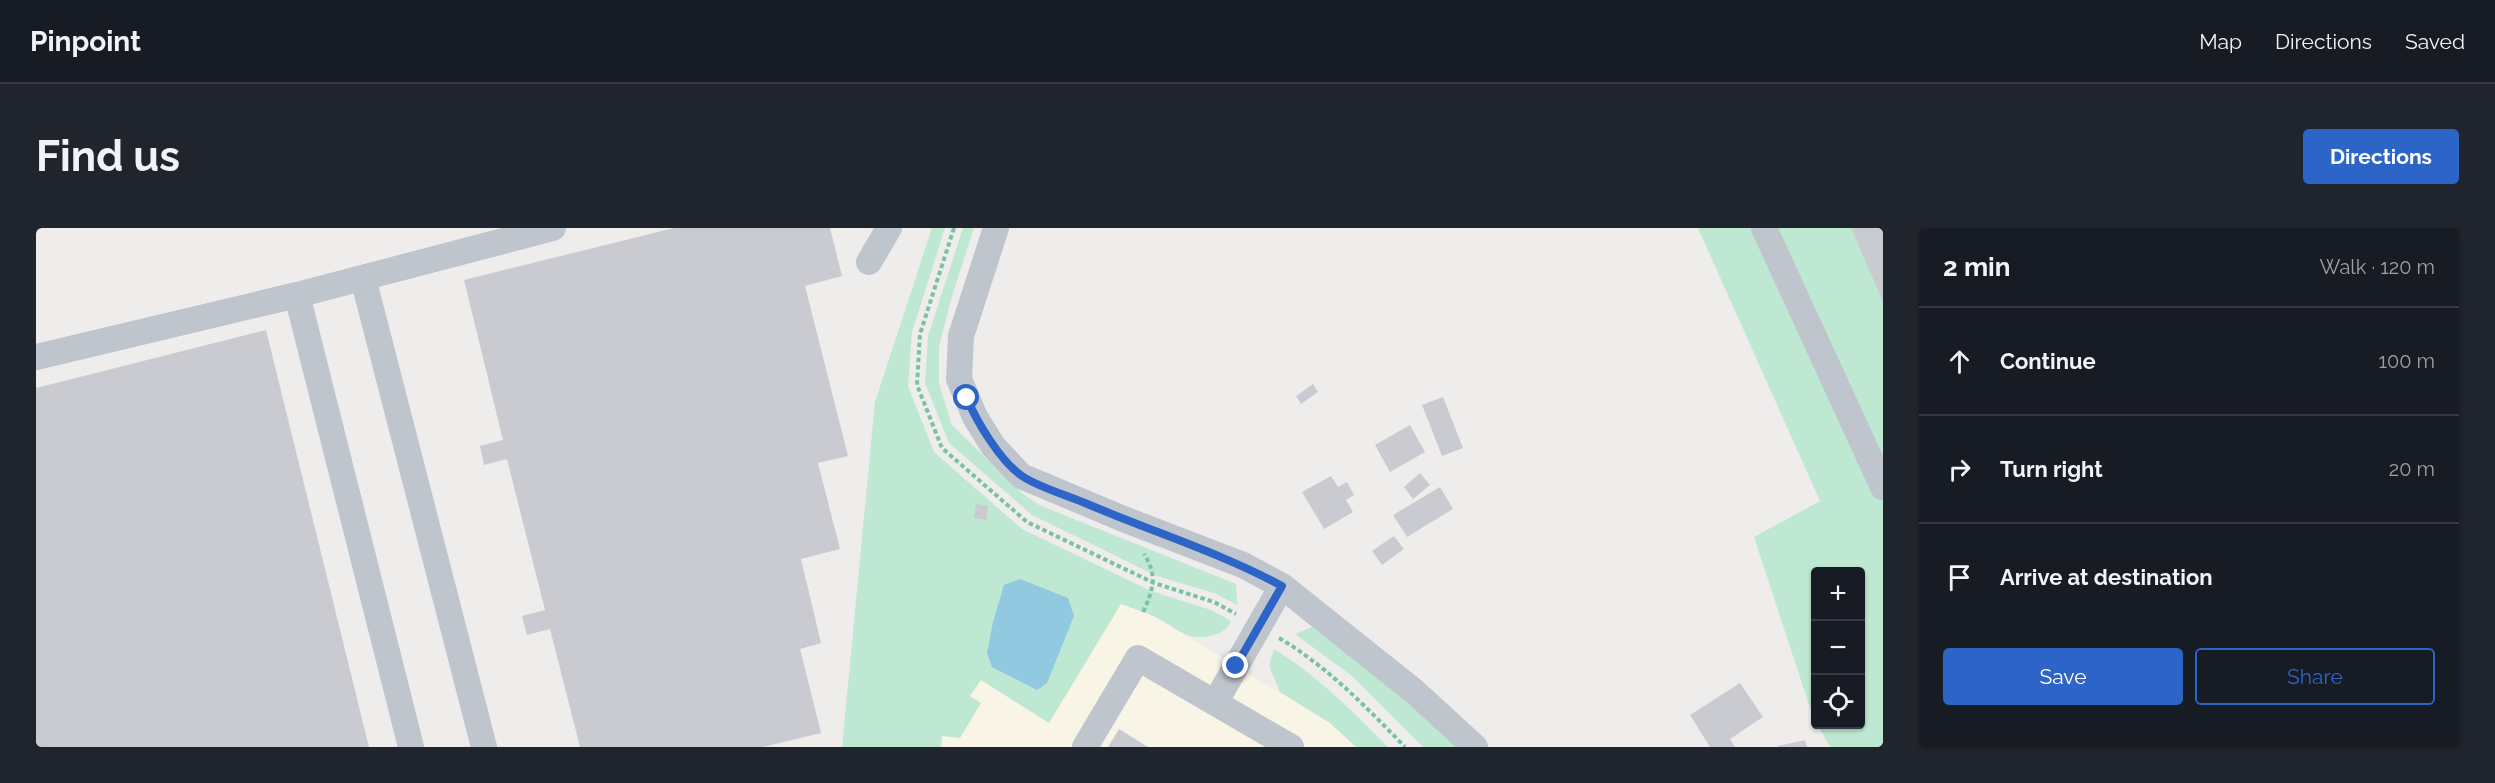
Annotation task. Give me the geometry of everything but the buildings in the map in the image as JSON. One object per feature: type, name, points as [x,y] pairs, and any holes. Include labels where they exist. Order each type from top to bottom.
[{"type":"street","points":[[36,357],[297,295],[553,228]]},
{"type":"street","points":[[869,262],[889,228]]},
{"type":"street","points":[[996,228],[961,336],[959,379],[975,417],[993,446],[1021,476],[1243,565],[1282,586],[1415,692],[1475,747]]},
{"type":"street","points":[[1764,228],[1883,487]]},
{"type":"street","points":[[363,278],[484,747]]},
{"type":"street","points":[[297,295],[411,747]]},
{"type":"street","points":[[1215,703],[1282,586]]},
{"type":"street","points":[[1085,747],[1138,658],[1291,747]]},
{"type":"path","points":[[1143,553],[1153,572],[1154,584],[1143,612]]},
{"type":"shaded area","points":[[954,566],[1121,604],[1155,617],[1330,723],[1356,747],[934,747]]},
{"type":"green space","points":[[932,228],[945,228],[912,332],[908,386],[934,452],[1022,529],[1151,591],[1211,610],[1231,621],[1220,633],[1195,637],[1149,614],[1121,604],[1049,723],[981,680],[970,696],[981,703],[960,738],[942,736],[941,747],[842,747],[875,402]]},
{"type":"green space","points":[[963,228],[974,228],[952,296],[939,347],[939,384],[952,425],[1023,494],[1039,505],[1236,584],[1237,605],[1217,594],[1157,576],[1032,515],[949,443],[925,383],[928,336]]},
{"type":"green space","points":[[1698,228],[1883,228],[1883,747],[1830,747],[1820,729],[1865,729],[1865,567],[1811,567],[1811,711],[1754,537],[1820,501]]},
{"type":"green space","points":[[1312,627],[1366,661],[1456,747],[1423,747],[1352,676],[1295,634]]},
{"type":"green space","points":[[1274,649],[1320,682],[1388,747],[1356,747],[1330,723],[1280,692],[1269,666]]},
{"type":"water","points":[[1020,579],[1068,598],[1074,616],[1047,683],[1037,690],[992,667],[987,653],[1004,585]]},
{"type":"route","points":[[967,398],[975,417],[993,446],[1021,476],[1243,565],[1282,586],[1236,666]]}]
